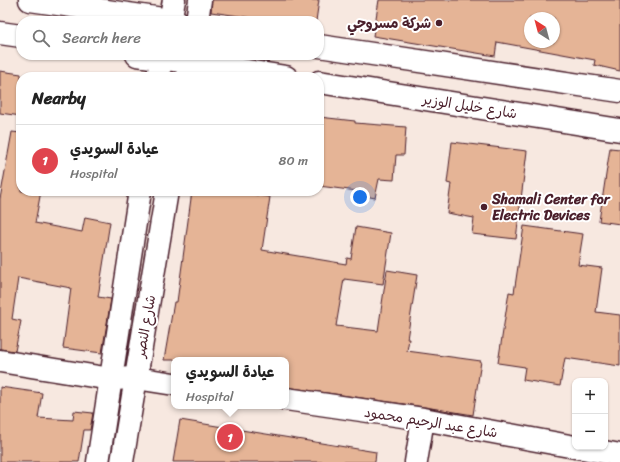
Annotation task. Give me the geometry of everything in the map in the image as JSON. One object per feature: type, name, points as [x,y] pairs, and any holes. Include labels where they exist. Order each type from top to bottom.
[{"type":"street","points":[[30,0],[173,15]]},
{"type":"street","points":[[198,16],[200,0]]},
{"type":"street","points":[[0,33],[16,35]]},
{"type":"street","points":[[324,47],[620,90]]},
{"type":"street","points":[[150,60],[161,64],[189,64],[249,72]]},
{"type":"street","name":"شارع خليل الوزير","points":[[324,83],[620,130]]},
{"type":"street","name":"شارع النصر","points":[[98,462],[139,196]]},
{"type":"street","name":"شارع النصر","points":[[122,462],[167,196]]},
{"type":"street","points":[[0,361],[111,379],[136,378],[171,384]]},
{"type":"street","name":"شارع عبد الرحيم محمود","points":[[289,400],[424,419],[572,446]]},
{"type":"street","points":[[416,462],[424,419]]},
{"type":"street","name":"شارع عبد الرحيم محمود","points":[[592,450],[620,455]]},
{"type":"building","points":[[212,0],[319,0],[317,16],[239,16],[211,12]]},
{"type":"building","points":[[379,0],[620,0],[620,71],[594,65],[595,60],[530,48],[560,48],[560,12],[524,12],[524,47],[497,42],[495,56],[373,36]]},
{"type":"building","points":[[0,71],[16,73],[16,115],[0,113]]},
{"type":"building","points":[[324,118],[355,121],[355,123],[406,127],[404,155],[396,155],[394,180],[379,179],[375,198],[356,194],[357,191],[324,187]]},
{"type":"building","points":[[12,132],[16,132],[16,196],[40,196],[35,223],[82,232],[85,217],[110,222],[98,297],[111,299],[102,353],[63,348],[71,288],[18,278],[12,319],[21,321],[15,351],[0,349],[0,199]]},
{"type":"building","name":"Shamali Center for Electric Devices","points":[[452,142],[527,151],[516,239],[472,234],[474,218],[447,213],[451,184],[447,183]]},
{"type":"building","points":[[610,148],[620,149],[620,224],[599,221]]},
{"type":"building","points":[[191,196],[270,197],[262,250],[346,264],[347,258],[351,259],[356,227],[391,233],[383,284],[344,279],[336,326],[378,331],[387,270],[417,275],[407,339],[409,339],[407,351],[481,361],[473,415],[289,387],[289,357],[171,357],[171,360],[164,360],[174,302],[177,302]]},
{"type":"building","points":[[524,226],[583,234],[578,265],[602,268],[596,312],[620,315],[620,366],[565,358],[560,386],[523,380],[525,367],[498,363],[509,292],[514,293]]},
{"type":"building","points":[[0,387],[42,393],[38,418],[73,420],[74,411],[93,413],[90,430],[84,430],[79,462],[0,462]]},
{"type":"building","points":[[180,420],[376,452],[375,462],[173,462]]},
{"type":"place","name":"شركة مسروجي","points":[[439,23]]},
{"type":"place","name":"Shamali Center for Electric Devices","points":[[484,207]]},
{"type":"place","name":"عيادة السويدي","points":[[230,437]]}]
